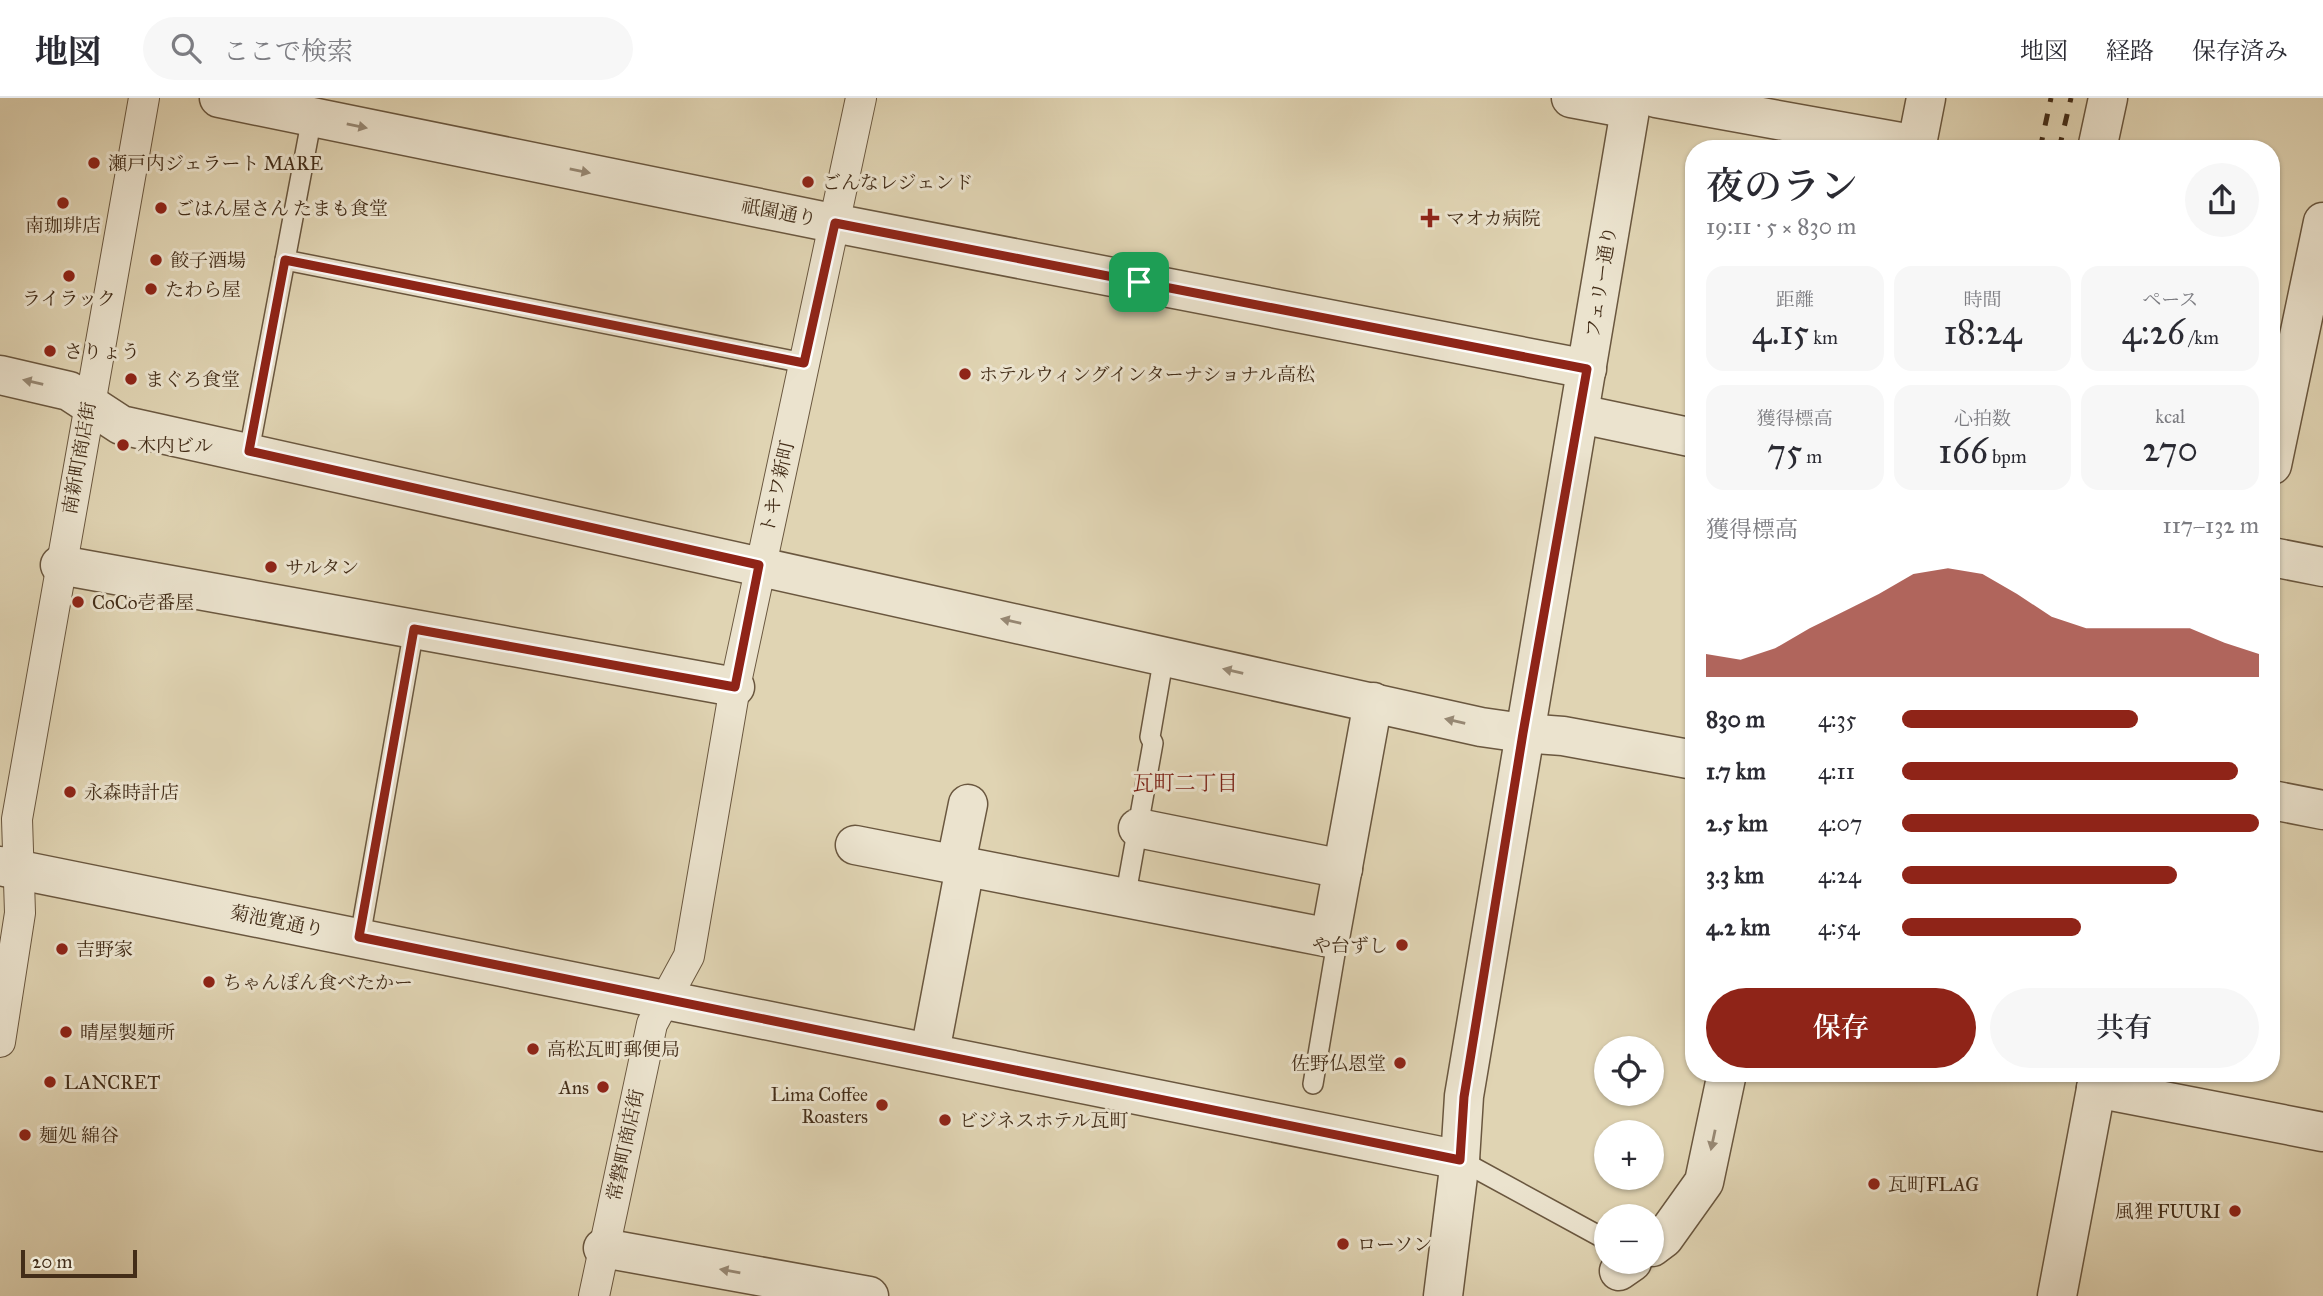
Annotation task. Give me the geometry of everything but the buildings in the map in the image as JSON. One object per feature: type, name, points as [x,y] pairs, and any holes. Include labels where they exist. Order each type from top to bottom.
[{"type":"street","name":"南新町商店街","points":[[0,1042],[20,913],[8,868],[144,98]]},
{"type":"street","name":"祇園通り","points":[[219,98],[835,223],[1587,369]]},
{"type":"street","name":"トキワ新町","points":[[667,998],[689,956],[735,687],[759,565],[861,98]]},
{"type":"street","points":[[1571,98],[1639,102],[1873,140]]},
{"type":"street","points":[[1917,140],[1926,98]]},
{"type":"street","points":[[2099,140],[2108,98]]},
{"type":"street","name":"フェリー通り","points":[[1443,1296],[1460,1160],[1464,1097],[1523,733],[1587,369],[1639,102]]},
{"type":"street","points":[[2280,427],[2323,222]]},
{"type":"street","points":[[0,375],[69,391],[121,425],[249,451],[1481,727],[1563,736],[1685,758]]},
{"type":"street","points":[[1580,414],[1685,436]]},
{"type":"street","points":[[2280,559],[2323,567]]},
{"type":"street","points":[[60,565],[735,687]]},
{"type":"street","points":[[855,845],[1331,938],[1373,702]]},
{"type":"street","points":[[2280,802],[2323,810]]},
{"type":"street","points":[[965,867],[957,858],[968,804]]},
{"type":"street","points":[[1138,828],[1343,869]]},
{"type":"street","points":[[930,1052],[965,867]]},
{"type":"street","name":"菊池寛通り","points":[[8,868],[667,998],[1460,1160]]},
{"type":"street","name":"常磐町商店街","points":[[594,1296],[652,1024],[667,998]]},
{"type":"street","points":[[1664,1238],[1704,1182],[1725,1082]]},
{"type":"street","points":[[2057,1296],[2098,1082]]},
{"type":"street","points":[[2107,1082],[2323,1132]]},
{"type":"street","points":[[603,1248],[869,1296]]},
{"type":"lane","points":[[249,451],[312,117]]},
{"type":"lane","points":[[285,260],[804,363]]},
{"type":"lane","points":[[359,937],[414,629]]},
{"type":"lane","points":[[1125,899],[1164,656]]},
{"type":"lane","points":[[1313,1084],[1336,948],[1331,938]]},
{"type":"lane","points":[[1460,1160],[1594,1233]]},
{"type":"railway","points":[[2042,140],[2051,98]]},
{"type":"railway","points":[[2061,140],[2071,98]]},
{"type":"place","name":"瀬戸内ジェラート MARE","points":[[94,163]]},
{"type":"place","name":"ごんなレジェンド","points":[[808,182]]},
{"type":"place","name":"南珈琲店","points":[[63,203]]},
{"type":"place","name":"ごはん屋さん たまも食堂","points":[[161,208]]},
{"type":"place","name":"マオカ病院","points":[[1430,218]]},
{"type":"place","name":"餃子酒場","points":[[156,260]]},
{"type":"place","name":"ライラック","points":[[69,276]]},
{"type":"place","name":"たわら屋","points":[[151,289]]},
{"type":"place","name":"さりょう","points":[[50,351]]},
{"type":"place","name":"ホテルウィングインターナショナル高松","points":[[965,374]]},
{"type":"place","name":"まぐろ食堂","points":[[131,379]]},
{"type":"place","name":"木内ビル","points":[[123,445]]},
{"type":"place","name":"サルタン","points":[[271,567]]},
{"type":"place","name":"CoCo壱番屋","points":[[78,602]]},
{"type":"place","name":"永森時計店","points":[[70,792]]},
{"type":"place","name":"や台ずし","points":[[1402,945]]},
{"type":"place","name":"吉野家","points":[[62,949]]},
{"type":"place","name":"ちゃんぽん食べたかー","points":[[209,982]]},
{"type":"place","name":"晴屋製麺所","points":[[66,1032]]},
{"type":"place","name":"高松瓦町郵便局","points":[[533,1049]]},
{"type":"place","name":"佐野仏恩堂","points":[[1400,1063]]},
{"type":"place","name":"LANCRET","points":[[50,1082]]},
{"type":"place","name":"Ans","points":[[603,1087]]},
{"type":"place","name":"Lima Coffee Roasters","points":[[882,1105]]},
{"type":"place","name":"ビジネスホテル瓦町","points":[[945,1120]]},
{"type":"place","name":"麺処 綿谷","points":[[25,1135]]},
{"type":"place","name":"瓦町FLAG","points":[[1874,1184]]},
{"type":"place","name":"風狸 FUURI","points":[[2235,1211]]},
{"type":"place","name":"ローソン","points":[[1343,1244]]},
{"type":"district","name":"瓦町二丁目","points":[[1185,783]]},
{"type":"route","points":[[835,223],[1139,282],[1587,369],[1523,733],[1464,1097],[1460,1160],[359,937],[414,629],[735,687],[759,565],[249,451],[285,260],[804,363],[835,223]]}]
